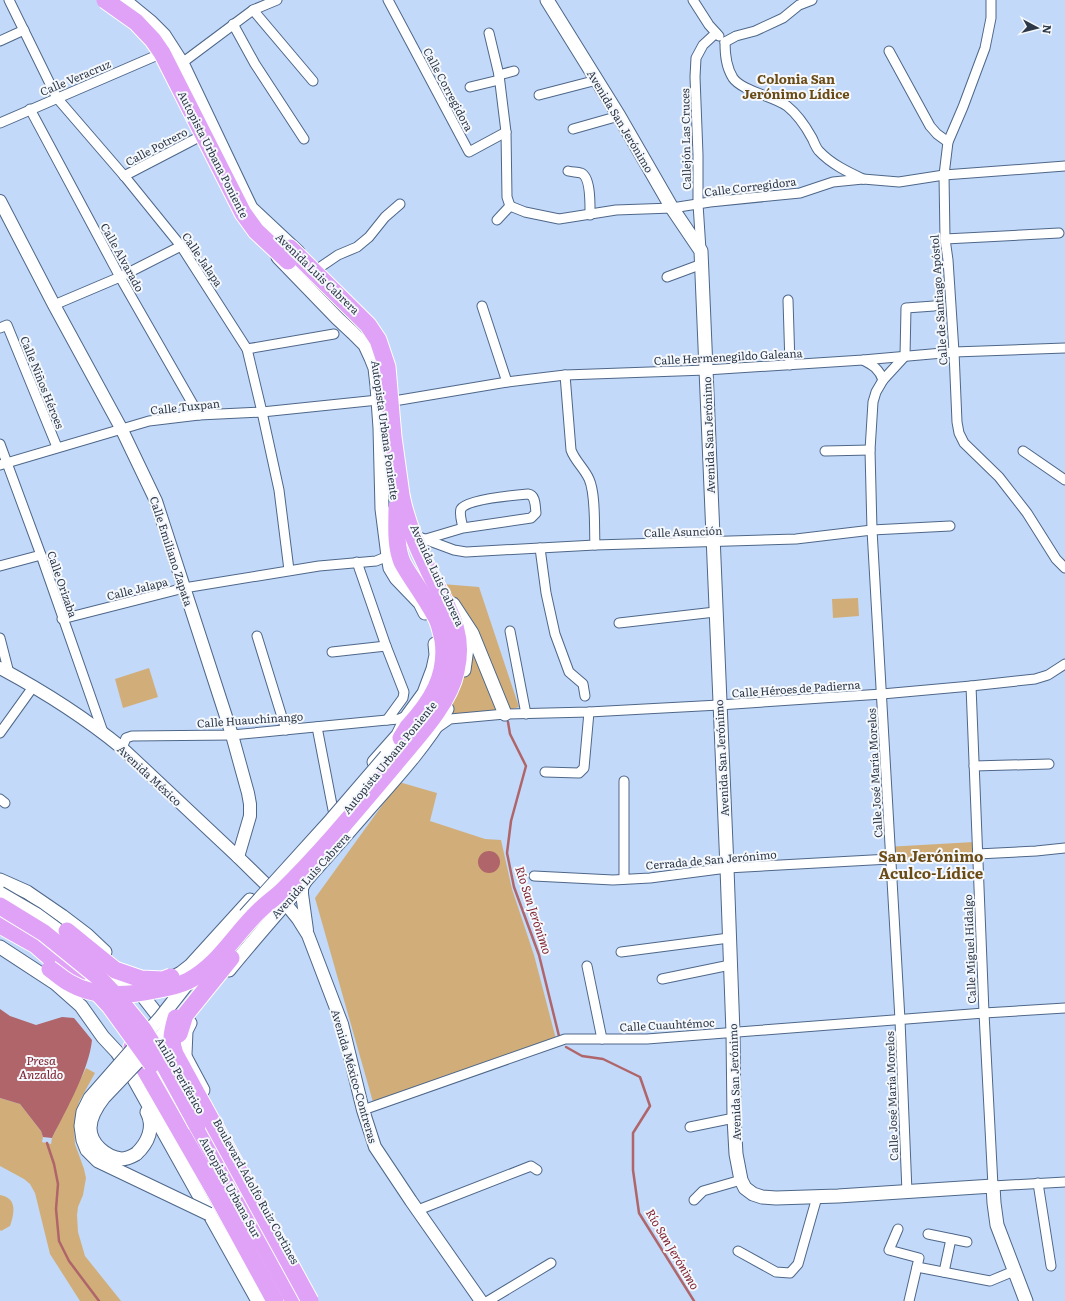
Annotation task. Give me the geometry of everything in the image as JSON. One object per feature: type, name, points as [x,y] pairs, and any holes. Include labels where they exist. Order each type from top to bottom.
[{"type":"highway","name":"Autopista Urbana Poniente","points":[[0,888],[9,891],[42,912],[114,970],[141,979],[163,980],[184,974],[198,966],[260,903],[334,823],[397,749],[432,705],[445,683],[451,656],[450,630],[444,614],[415,558],[404,532],[396,507],[391,475],[380,368],[376,355],[370,344],[346,317],[248,221],[242,213],[221,172],[162,53],[153,40],[136,22],[105,0]]},
{"type":"highway","name":"Autopista Urbana Poniente","points":[[128,4],[162,35],[184,68],[250,208],[256,216],[368,325],[378,340],[387,367],[397,474],[404,509],[415,542],[457,629],[459,654],[457,670],[450,690],[442,703],[416,738],[282,898]]},
{"type":"highway","points":[[396,507],[397,539],[402,563],[437,619],[441,630],[444,648],[444,662],[435,691],[418,715],[403,730]]},
{"type":"highway","name":"Anillo Periférico","points":[[0,898],[49,927],[95,965],[114,982],[163,1042],[244,1188],[304,1301]]},
{"type":"highway","points":[[0,933],[28,951],[68,982],[78,987],[95,993],[109,995],[148,992],[181,984],[198,975],[219,957],[259,911],[282,898]]},
{"type":"highway","points":[[196,1125],[191,1100],[180,1073],[178,1062],[178,1036],[181,1024],[185,1014],[193,1004],[282,898]]},
{"type":"highway","name":"Autopista Urbana Sur","points":[[0,906],[44,932],[97,976],[118,997],[139,1024],[155,1048],[294,1301]]},
{"type":"highway","name":"Autopista Urbana Sur","points":[[0,917],[39,940],[90,983],[110,1006],[146,1054],[286,1301]]},
{"type":"highway","points":[[0,925],[36,945],[85,987],[134,1050],[217,1195],[275,1301]]},
{"type":"highway","points":[[112,959],[136,1009]]},
{"type":"highway","points":[[176,1018],[172,1031],[172,1044],[175,1054],[310,1301]]},
{"type":"highway","points":[[217,1195],[263,1301]]},
{"type":"main road","name":"Avenida Luis Cabrera","points":[[100,0],[127,20],[150,41],[160,54],[173,77],[199,137],[226,192],[246,224],[365,345],[375,368],[380,428],[396,507],[422,538],[453,604],[465,634],[467,648],[464,674],[461,682],[452,702],[433,732],[327,858],[306,879],[282,898],[199,1006],[186,1031],[185,1054]]},
{"type":"main road","name":"Avenida Luis Cabrera","points":[[124,0],[151,22],[164,35],[182,63],[251,208],[359,313],[382,341],[390,370],[401,469],[389,562],[396,578],[420,603],[431,626],[435,641],[436,655],[430,679],[424,693],[386,756],[331,820],[260,898],[196,973],[161,1017],[90,1098],[83,1112],[81,1126],[86,1150],[98,1161],[209,1214]]},
{"type":"main road","name":"Avenida San Jerónimo","points":[[547,0],[619,116],[672,208],[701,251],[712,542],[727,868],[733,1033],[734,1118],[736,1154],[741,1180]]},
{"type":"main road","points":[[127,20],[128,4]]},
{"type":"main road","name":"Avenida Luis Cabrera","points":[[132,982],[168,981],[182,973],[201,956],[403,730],[428,707],[437,692],[445,670],[448,642],[444,624],[427,594],[389,562]]},
{"type":"main road","points":[[453,604],[472,633],[505,714]]},
{"type":"main road","points":[[134,1080],[151,1122],[151,1127],[147,1141],[136,1154],[129,1158],[122,1159],[108,1155],[98,1147],[93,1140],[90,1129],[91,1118],[96,1107],[160,1038],[217,967],[372,801],[407,760],[434,724],[461,682]]},
{"type":"main road","points":[[309,835],[307,851],[312,856],[317,858],[327,858]]},
{"type":"main road","name":"Boulevard Adolfo Ruiz Cortines","points":[[0,880],[27,892],[87,935],[112,959],[154,1010],[185,1054],[227,1137],[275,1221],[317,1301]]},
{"type":"main road","points":[[0,893],[36,914],[70,938],[121,982],[133,987],[169,984],[185,979],[196,973]]},
{"type":"main road","points":[[0,947],[56,983],[81,1006],[103,1037],[117,1052],[258,1301]]},
{"type":"main road","points":[[741,1180],[745,1188],[753,1194],[762,1197],[776,1198],[907,1192],[993,1186],[997,1225],[1026,1301]]},
{"type":"street","name":"Calle Jalapa","points":[[9,0],[57,98],[124,176],[181,246],[247,349],[279,490],[289,570]]},
{"type":"street","points":[[182,63],[256,6],[277,0]]},
{"type":"street","name":"Calle Corregidora","points":[[388,0],[469,152],[506,132]]},
{"type":"street","points":[[693,0],[724,42],[724,55],[728,68],[734,79],[747,88],[771,97],[788,106],[799,118],[818,151],[839,167],[863,179]]},
{"type":"street","points":[[724,42],[736,36],[755,31],[783,18],[799,5],[812,0]]},
{"type":"street","name":"Calle de Santiago Apóstol","points":[[991,0],[991,18],[985,48],[948,142],[944,175],[945,239],[948,260],[957,422],[959,433],[964,443],[999,477],[1027,513],[1056,559],[1065,568]]},
{"type":"street","points":[[256,6],[313,81]]},
{"type":"street","points":[[233,24],[255,64],[304,138]]},
{"type":"street","points":[[0,41],[24,30]]},
{"type":"street","points":[[489,33],[499,78],[506,132],[507,197],[510,206],[497,220]]},
{"type":"street","name":"Callejón Las Cruces","points":[[701,251],[698,204],[698,148],[695,77],[696,58],[703,45],[716,33]]},
{"type":"street","points":[[889,51],[930,126],[937,134],[948,142]]},
{"type":"street","name":"Calle Veracruz","points":[[0,122],[160,54]]},
{"type":"street","points":[[470,87],[499,78],[514,71]]},
{"type":"street","points":[[539,95],[597,80]]},
{"type":"street","name":"Calle Alvarado","points":[[30,109],[120,277],[199,414]]},
{"type":"street","points":[[573,129],[619,116]]},
{"type":"street","name":"Calle Potrero","points":[[124,176],[199,137]]},
{"type":"street","name":"Calle Corregidora","points":[[510,206],[531,214],[559,219],[616,210],[672,208],[710,202],[800,193],[833,182],[863,179],[900,182],[944,175],[1065,166]]},
{"type":"street","points":[[568,171],[581,173],[586,177],[588,183],[590,215]]},
{"type":"street","name":"Calle Emiliano Zapata","points":[[0,201],[54,305],[121,428],[156,500],[232,735],[248,793],[250,816],[238,856]]},
{"type":"street","points":[[316,270],[338,255],[357,246],[370,237],[385,217],[400,204]]},
{"type":"street","points":[[945,239],[1059,233]]},
{"type":"street","points":[[54,305],[120,277],[181,246]]},
{"type":"street","points":[[667,278],[702,264]]},
{"type":"street","points":[[788,300],[790,365]]},
{"type":"street","points":[[482,306],[507,382]]},
{"type":"street","points":[[905,356],[906,308],[934,306]]},
{"type":"street","name":"Calle Niños Héroes","points":[[4,326],[57,447]]},
{"type":"street","points":[[247,349],[334,334]]},
{"type":"street","name":"Calle Hermenegildo Galeana","points":[[394,401],[507,382],[565,375],[706,370],[863,360],[954,352],[1065,348]]},
{"type":"street","name":"Calle José María Morelos","points":[[905,356],[883,380],[876,392],[873,402],[870,450],[872,530],[900,1020],[907,1192]]},
{"type":"street","points":[[863,360],[873,364],[880,371],[883,380]]},
{"type":"street","points":[[565,375],[571,450],[574,457],[590,479],[592,489],[595,545]]},
{"type":"street","name":"Calle Tuxpan","points":[[4,464],[121,428],[149,421],[199,414],[262,412],[378,400]]},
{"type":"street","name":"Calle Orizaba","points":[[0,444],[4,464],[41,555],[62,619],[103,732]]},
{"type":"street","points":[[825,451],[870,450]]},
{"type":"street","points":[[1023,451],[1065,480]]},
{"type":"street","points":[[422,538],[462,528],[531,518],[536,513],[533,497],[531,494],[520,494],[492,498],[468,504],[460,511],[462,528]]},
{"type":"street","name":"Calle Asunción","points":[[422,538],[454,550],[466,552],[595,545],[796,539],[872,530],[950,526]]},
{"type":"street","points":[[540,548],[546,593],[554,634],[569,672],[583,684],[585,696]]},
{"type":"street","points":[[0,566],[41,555]]},
{"type":"street","name":"Calle Jalapa","points":[[62,619],[184,588],[289,570],[357,562],[389,562]]},
{"type":"street","points":[[357,562],[386,646],[404,692],[403,698],[387,720]]},
{"type":"street","points":[[619,623],[715,612]]},
{"type":"street","points":[[510,631],[526,714]]},
{"type":"street","points":[[257,636],[286,730]]},
{"type":"street","points":[[0,638],[5,670]]},
{"type":"street","points":[[332,652],[386,646]]},
{"type":"street","name":"Calle Héroes de Padierna","points":[[433,732],[450,719],[505,714],[589,712],[882,694],[971,686],[1035,679],[1048,675],[1065,664]]},
{"type":"street","name":"Avenida México","points":[[5,670],[76,713],[103,732],[282,898]]},
{"type":"street","name":"Calle Miguel Hidalgo","points":[[971,686],[977,854],[993,1186]]},
{"type":"street","points":[[2,727],[33,687]]},
{"type":"street","points":[[545,772],[579,773],[582,771],[584,768],[589,712]]},
{"type":"street","name":"Calle Huauchinango","points":[[122,748],[126,738],[132,736],[232,735],[399,719],[403,730]]},
{"type":"street","points":[[317,727],[333,810]]},
{"type":"street","points":[[974,766],[1049,764]]},
{"type":"street","points":[[624,781],[624,879]]},
{"type":"street","points":[[977,854],[1065,848]]},
{"type":"street","name":"Cerrada de San Jerónimo","points":[[534,876],[613,880],[650,878],[727,868],[890,858]]},
{"type":"street","points":[[306,879],[302,894],[308,935]]},
{"type":"street","name":"Avenida México-Contreras","points":[[282,898],[308,935],[342,1024],[363,1110],[375,1147],[481,1301]]},
{"type":"street","points":[[621,952],[729,938]]},
{"type":"street","points":[[662,979],[730,965]]},
{"type":"street","points":[[587,966],[602,1039]]},
{"type":"street","name":"Calle Cuauhtémoc","points":[[363,1110],[565,1039],[647,1039],[1065,1008]]},
{"type":"street","points":[[690,1127],[734,1118]]},
{"type":"street","points":[[418,1210],[531,1166],[537,1170]]},
{"type":"street","points":[[694,1200],[703,1191],[741,1180]]},
{"type":"street","points":[[993,1186],[1065,1182]]},
{"type":"street","points":[[1038,1183],[1051,1266]]},
{"type":"street","points":[[738,1251],[776,1272],[790,1273],[798,1264],[816,1197]]},
{"type":"street","points":[[898,1229],[889,1250],[919,1258],[909,1301]]},
{"type":"street","points":[[928,1234],[967,1242]]},
{"type":"street","points":[[944,1272],[951,1239]]},
{"type":"street","points":[[488,1301],[551,1263]]},
{"type":"street","points":[[917,1267],[990,1281],[1014,1271]]},
{"type":"shaded area","points":[[442,584],[479,587],[519,707],[504,711],[449,719],[437,728]]},
{"type":"shaded area","points":[[858,598],[859,616],[833,618],[832,599]]},
{"type":"shaded area","points":[[149,668],[158,697],[123,708],[115,679]]},
{"type":"shaded area","points":[[399,782],[437,793],[430,821],[485,839],[501,840],[512,889],[534,955],[556,1039],[373,1102],[315,898]]},
{"type":"shaded area","points":[[974,842],[972,856],[888,862],[886,847]]},
{"type":"shaded area","points":[[86,1068],[95,1073],[79,1102],[74,1123],[75,1144],[86,1178],[83,1195],[78,1207],[78,1232],[85,1256],[121,1301],[80,1301],[50,1254],[35,1193],[30,1184],[24,1179],[0,1166],[0,1098],[20,1104],[41,1131],[43,1137],[42,1142],[51,1144],[52,1138]]},
{"type":"shaded area","points":[[0,1195],[10,1199],[13,1207],[13,1217],[10,1226],[1,1231],[0,1230]]},
{"type":"water","points":[[489,851],[493,852],[499,858],[499,866],[493,872],[489,873],[485,872],[479,866],[478,862],[479,858],[485,852]]},
{"type":"water","name":"Presa Anzaldo","points":[[0,1009],[10,1016],[36,1025],[62,1017],[74,1018],[92,1040],[90,1052],[82,1077],[52,1138],[43,1137],[41,1131],[20,1104],[0,1098]]},
{"type":"waterway","name":"Río San Jerónimo","points":[[508,722],[510,734],[526,766],[511,821],[507,853],[514,887],[539,955],[559,1036]]},
{"type":"waterway","name":"Río San Jerónimo","points":[[566,1047],[582,1056],[603,1059],[640,1077],[650,1106],[633,1133],[633,1170],[639,1213],[694,1301]]},
{"type":"waterway","points":[[47,1143],[54,1164],[58,1184],[56,1209],[59,1241],[69,1261],[99,1301]]},
{"type":"district","name":"Colonia San Jerónimo Lídice","points":[[796,86]]},
{"type":"district","name":"San Jerónimo Aculco-Lídice","points":[[931,864]]}]
